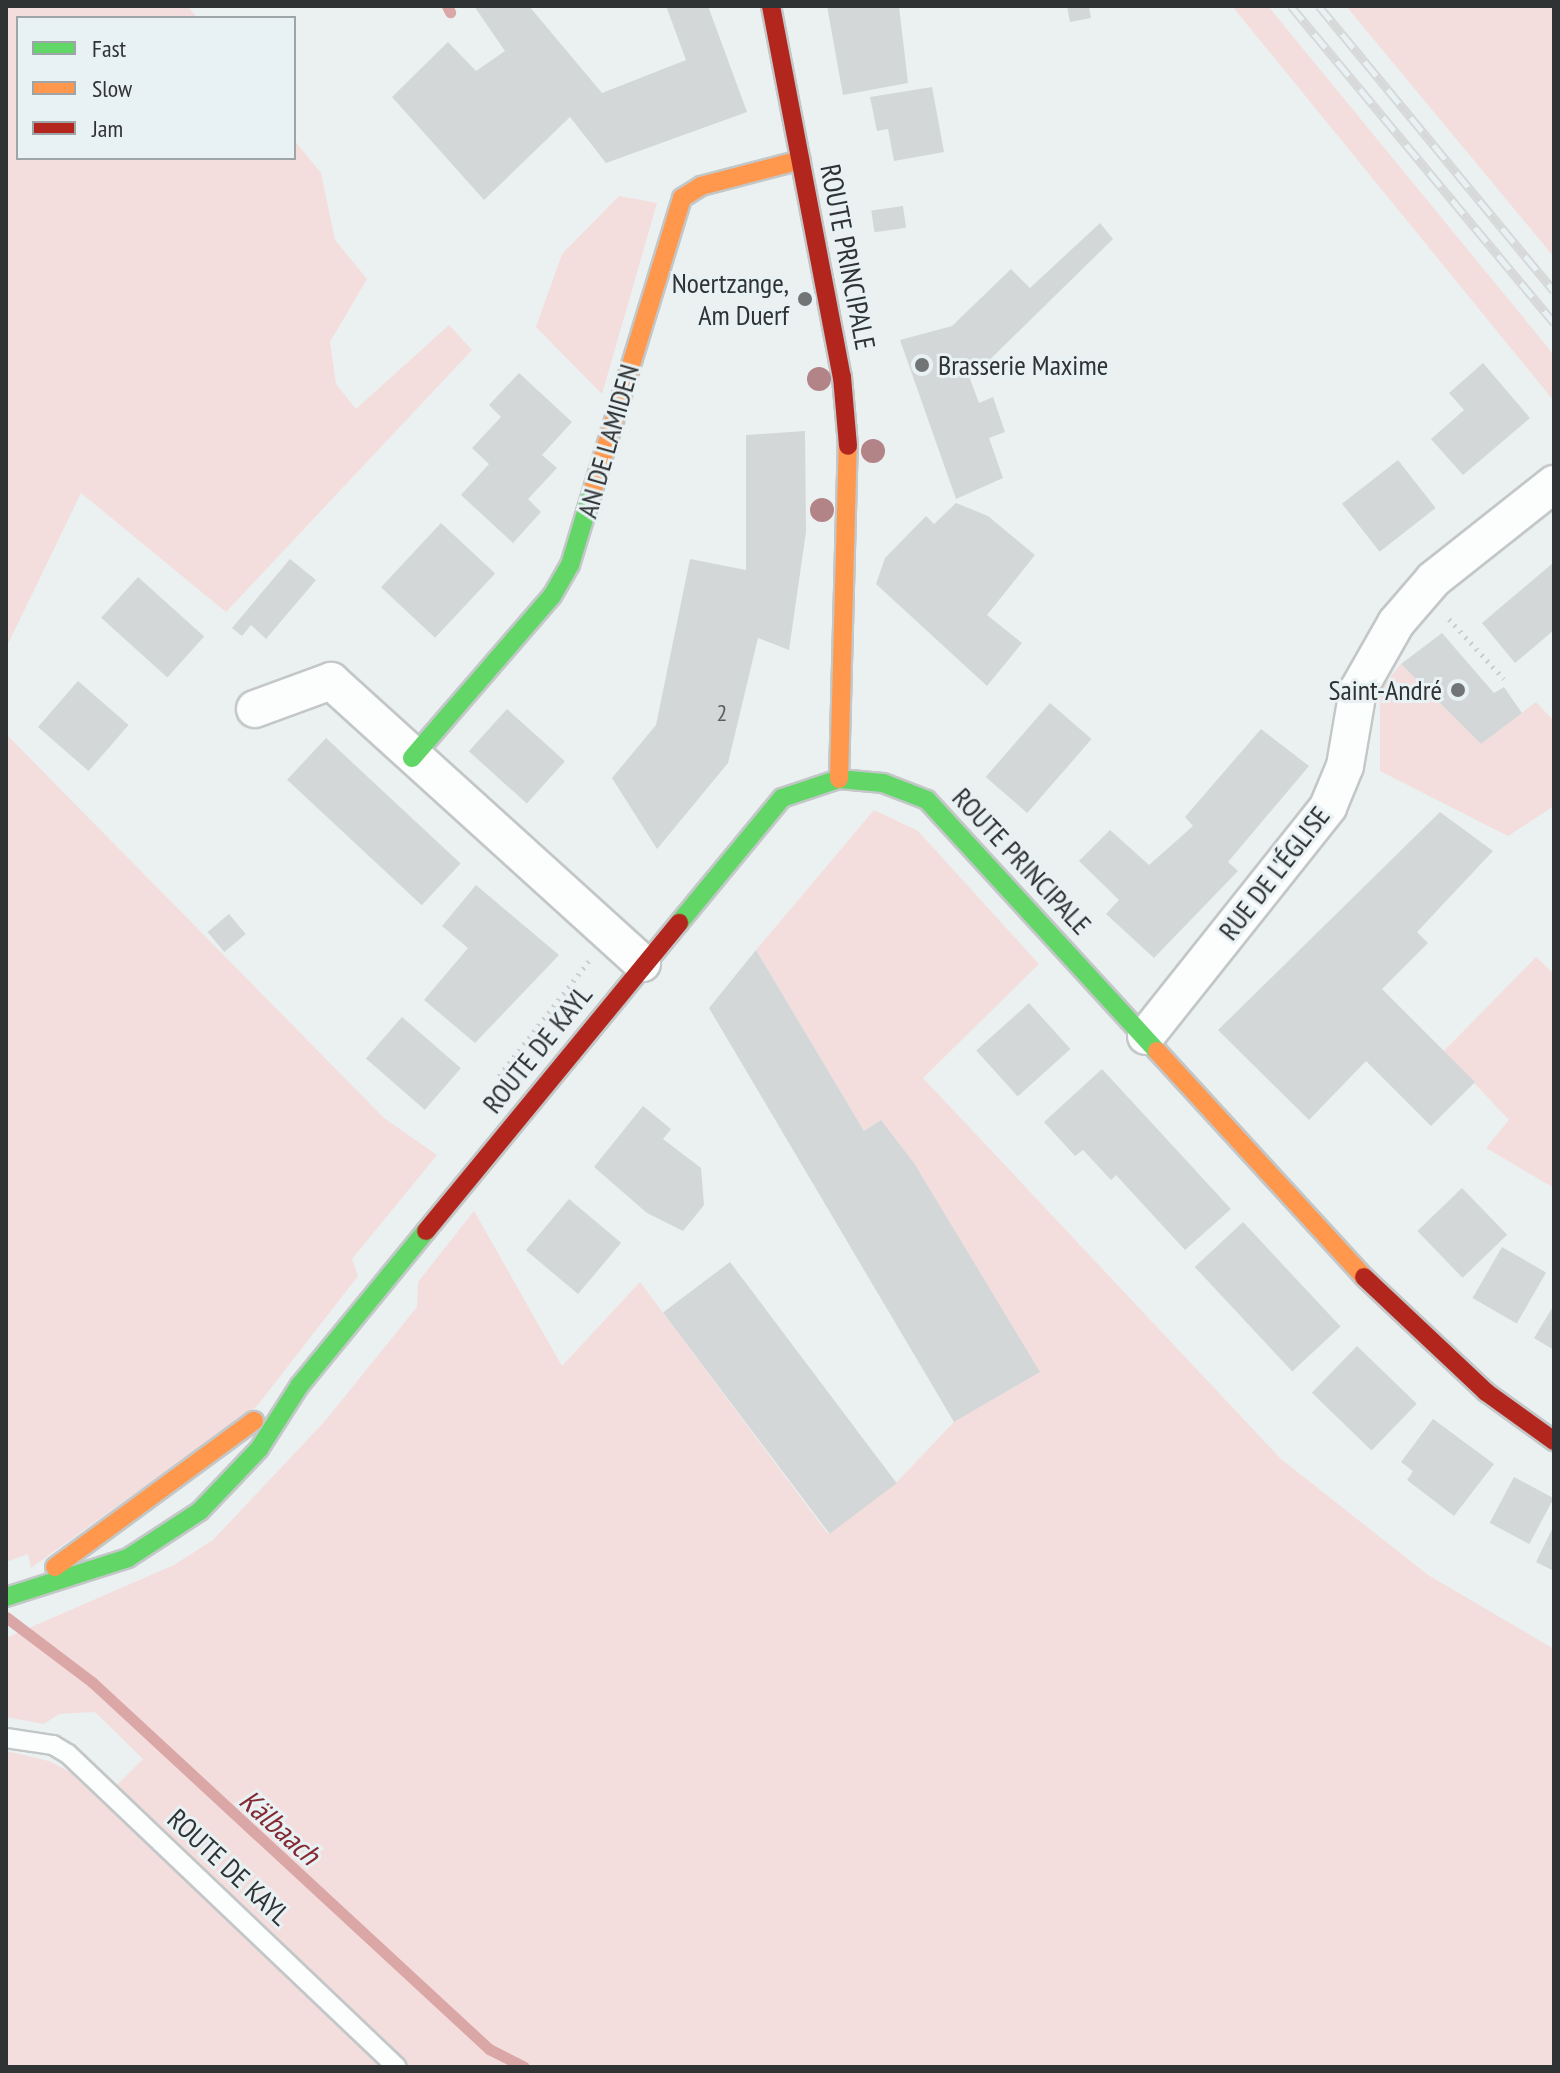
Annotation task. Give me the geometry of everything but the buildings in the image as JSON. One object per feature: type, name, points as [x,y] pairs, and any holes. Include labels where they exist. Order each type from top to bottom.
[{"type":"main road","name":"ROUTE PRINCIPALE","points":[[771,6],[842,377],[849,462],[839,779],[883,783],[927,800],[1387,1303],[1486,1392],[1554,1441]]},
{"type":"main road","name":"AN DE LAMIDEN","points":[[412,758],[552,596],[570,565],[682,198],[701,186],[801,160]]},
{"type":"main road","name":"ROUTE DE KAYL","points":[[6,1597],[74,1580],[167,1538],[259,1449],[300,1385],[642,963],[782,798],[839,779]]},
{"type":"main road","name":"ROUTE DE KAYL","points":[[6,1597],[78,1554],[300,1385]]},
{"type":"street","name":"RUE DE L'ÉGLISE","points":[[1146,1036],[1328,807],[1345,766],[1358,690],[1396,623],[1434,579],[1554,484]]},
{"type":"street","points":[[255,709],[331,681],[412,758],[642,963]]},
{"type":"lane","name":"ROUTE DE KAYL","points":[[6,1738],[68,1754],[397,2067]]},
{"type":"path","points":[[1449,619],[1504,679]]},
{"type":"shaded area","points":[[6,6],[188,6],[196,16],[16,16],[16,160],[296,160],[296,142],[321,173],[335,240],[367,279],[330,342],[336,384],[356,409],[449,325],[472,350],[226,612],[81,493],[6,648]]},
{"type":"shaded area","points":[[1232,6],[1268,6],[1554,355],[1554,401]]},
{"type":"shaded area","points":[[1346,6],[1554,6],[1554,257]]},
{"type":"shaded area","points":[[619,196],[657,203],[602,394],[536,327],[562,254]]},
{"type":"shaded area","points":[[1401,664],[1481,744],[1536,702],[1554,721],[1554,806],[1508,836],[1380,771],[1380,689]]},
{"type":"shaded area","points":[[6,734],[384,1118],[437,1155],[352,1259],[358,1276],[257,1406],[31,1568],[28,1554],[6,1562]]},
{"type":"shaded area","points":[[874,810],[918,831],[1039,964],[923,1078],[1281,1459],[1428,1575],[1554,1649],[1554,2067],[6,2067],[6,1751],[49,1761],[109,1793],[143,1759],[95,1712],[59,1714],[44,1724],[6,1717],[6,1638],[174,1565],[213,1540],[325,1421],[417,1307],[418,1282],[474,1211],[562,1366],[640,1282],[828,1534],[895,1484],[954,1422],[1039,1372],[914,1163],[881,1120],[864,1131],[756,950]]},
{"type":"shaded area","points":[[1536,957],[1554,974],[1554,1188],[1486,1148],[1509,1120],[1444,1051]]},
{"type":"waterway","points":[[447,6],[450,12]]},
{"type":"waterway","name":"Kälbaach","points":[[6,1617],[92,1682],[489,2049],[524,2067]]},
{"type":"railway","points":[[1291,6],[1554,323]]},
{"type":"railway","points":[[1319,6],[1554,291]]},
{"type":"traffic: fast","points":[[412,758],[552,596],[570,565],[594,486]]},
{"type":"traffic: fast","points":[[679,923],[782,798],[839,779],[883,783],[927,800],[1157,1051]]},
{"type":"traffic: fast","points":[[6,1597],[128,1558],[200,1511],[259,1449],[300,1385],[426,1231]]},
{"type":"traffic: slow","points":[[594,486],[682,198],[701,186],[801,160]]},
{"type":"traffic: slow","points":[[839,779],[848,446]]},
{"type":"traffic: slow","points":[[1157,1051],[1364,1277]]},
{"type":"traffic: slow","points":[[55,1567],[254,1421]]},
{"type":"traffic: jam","points":[[771,6],[842,377],[848,446]]},
{"type":"traffic: jam","points":[[426,1231],[679,923]]},
{"type":"traffic: jam","points":[[1364,1277],[1486,1392],[1554,1441]]},
{"type":"place","name":"Noertzange, Am Duerf","points":[[805,299]]},
{"type":"place","name":"Brasserie Maxime","points":[[922,365]]},
{"type":"place","name":"Saint-André","points":[[1458,690]]}]
